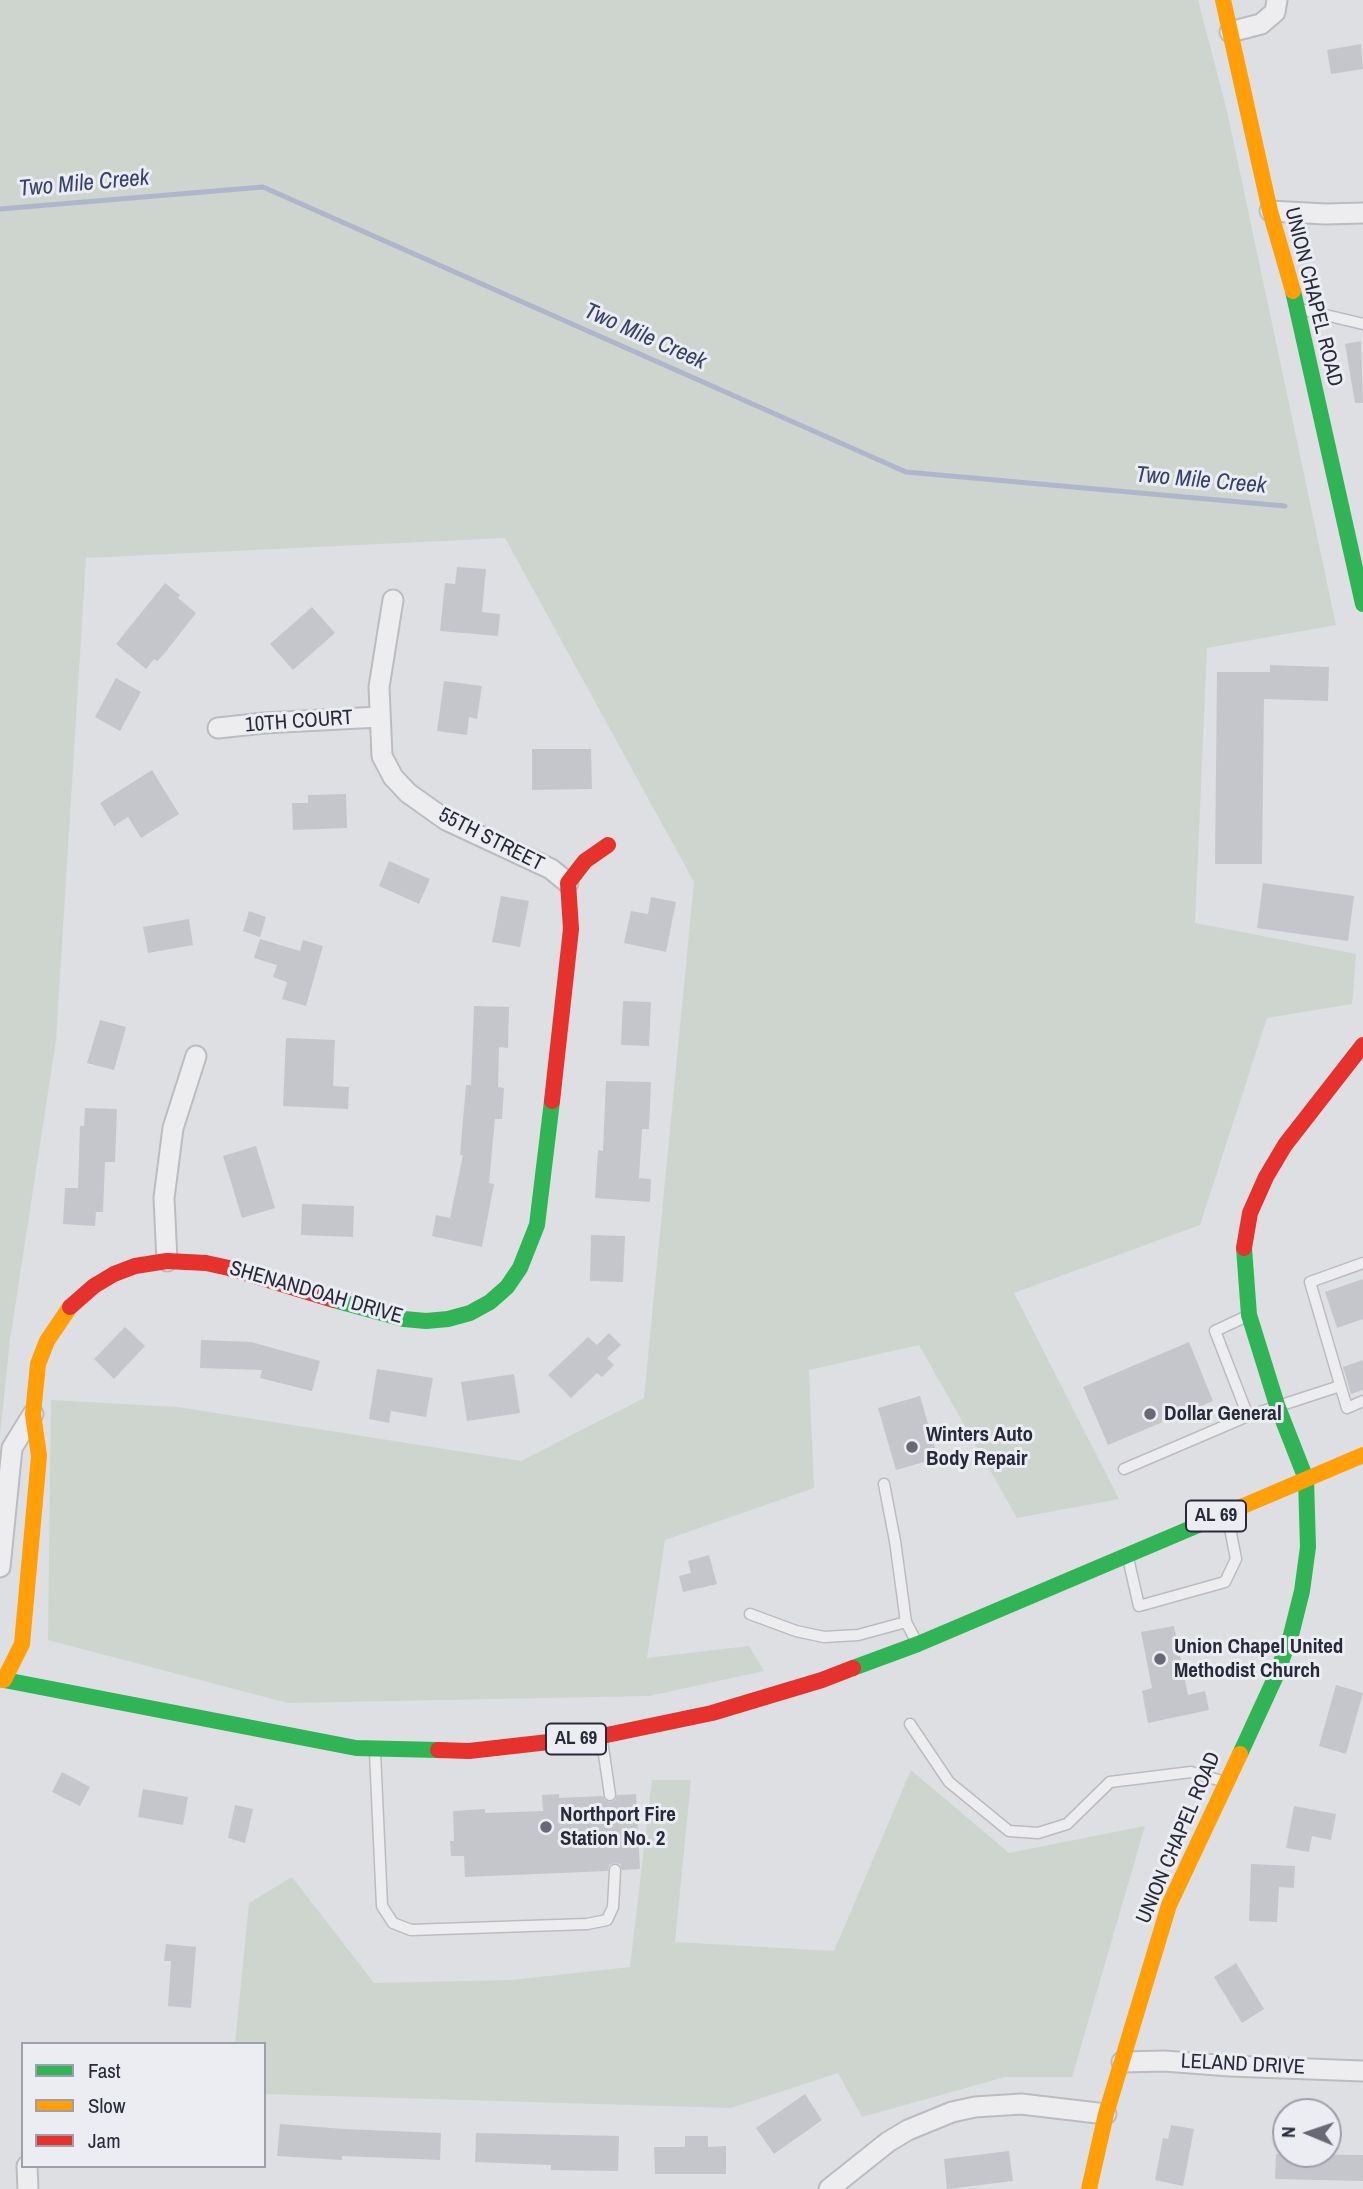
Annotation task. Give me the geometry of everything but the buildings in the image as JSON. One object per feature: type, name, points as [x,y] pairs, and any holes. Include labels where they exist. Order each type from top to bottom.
[{"type":"street","name":"UNION CHAPEL ROAD","points":[[1223,0],[1270,211],[1289,272],[1363,604]]},
{"type":"street","points":[[1230,32],[1261,24],[1275,12],[1277,0]]},
{"type":"street","points":[[1270,211],[1363,213]]},
{"type":"street","name":"55TH STREET","points":[[393,600],[379,688],[382,756],[393,777],[408,793],[446,820],[551,869],[568,883]]},
{"type":"street","name":"10TH COURT","points":[[218,728],[264,723],[379,718]]},
{"type":"street","points":[[568,883],[585,861],[608,845]]},
{"type":"street","name":"SHENANDOAH DRIVE","points":[[1,1674],[22,1644],[39,1456],[33,1414],[38,1364],[47,1341],[75,1301],[94,1286],[135,1266],[167,1261],[206,1263],[339,1302],[404,1319],[426,1321],[448,1320],[470,1313],[490,1302],[507,1287],[530,1247],[541,1202],[571,929],[568,883]]},
{"type":"street","points":[[1306,1479],[1276,1405],[1249,1315],[1244,1242],[1250,1213],[1266,1177],[1285,1145],[1363,1045]]},
{"type":"street","points":[[167,1261],[164,1198],[173,1128],[196,1056]]},
{"type":"street","name":"SHENANDOAH DRIVE","points":[[0,1567],[12,1448],[33,1414]]},
{"type":"street","name":"AL 69","points":[[1,1674],[96,1696],[343,1745],[469,1751],[601,1736],[712,1713],[822,1680],[918,1644],[1363,1455]]},
{"type":"street","name":"UNION CHAPEL ROAD","points":[[1089,2189],[1106,2114],[1169,1905],[1275,1678],[1290,1635],[1302,1591],[1308,1547],[1306,1479]]},
{"type":"street","name":"LELAND DRIVE","points":[[1122,2062],[1363,2070]]},
{"type":"street","points":[[829,2189],[888,2142],[908,2130],[952,2112],[975,2107],[1021,2104],[1106,2114]]},
{"type":"street","points":[[27,2168],[27,2189]]},
{"type":"lane","points":[[1297,308],[1363,324]]},
{"type":"lane","points":[[1363,1263],[1310,1282],[1347,1408],[1363,1401]]},
{"type":"lane","points":[[1248,1416],[1215,1331],[1249,1315]]},
{"type":"lane","points":[[1124,1469],[1276,1405],[1340,1386]]},
{"type":"lane","points":[[884,1484],[906,1622],[918,1644]]},
{"type":"lane","points":[[1127,1554],[1139,1606],[1225,1582],[1236,1559],[1226,1512]]},
{"type":"lane","points":[[750,1614],[796,1631],[824,1637],[858,1635],[906,1622]]},
{"type":"lane","points":[[910,1724],[949,1782],[1009,1831],[1038,1833],[1067,1824],[1110,1782],[1191,1772],[1225,1782]]},
{"type":"lane","points":[[601,1736],[610,1796]]},
{"type":"lane","points":[[375,1748],[382,1906],[394,1923],[411,1930],[587,1924],[607,1920],[613,1907],[615,1870]]},
{"type":"shaded area","points":[[0,0],[1198,0],[1227,111],[1336,625],[1207,648],[1195,923],[1356,954],[1352,1004],[1267,1018],[1200,1225],[1014,1293],[1119,1499],[1017,1518],[919,1345],[809,1370],[814,1488],[665,1540],[647,1658],[749,1646],[764,1671],[649,1696],[288,1703],[48,1640],[51,1400],[178,1407],[521,1461],[644,1398],[694,882],[505,538],[86,558],[56,1040],[10,1340],[0,1435]]},
{"type":"shaded area","points":[[911,1770],[1009,1853],[1145,1826],[1072,2077],[1005,2077],[862,2117],[838,2073],[731,2108],[266,2094],[266,2042],[235,2042],[249,1903],[292,1877],[374,1983],[512,1980],[630,1967],[652,1780],[691,1780],[675,1942],[834,1951]]},
{"type":"waterway","name":"Two Mile Creek","points":[[0,209],[263,187],[906,472],[1285,506]]},
{"type":"traffic: fast","points":[[1293,291],[1363,604]]},
{"type":"traffic: fast","points":[[334,1300],[404,1319],[426,1321],[470,1313],[490,1302],[507,1287],[520,1268],[537,1225],[552,1101]]},
{"type":"traffic: fast","points":[[1240,1754],[1275,1678],[1291,1635],[1302,1591],[1308,1547],[1306,1479],[1277,1405],[1249,1315],[1244,1248]]},
{"type":"traffic: fast","points":[[853,1668],[918,1644],[1222,1515]]},
{"type":"traffic: fast","points":[[0,1679],[356,1748],[438,1750]]},
{"type":"traffic: slow","points":[[1223,0],[1270,211],[1293,291]]},
{"type":"traffic: slow","points":[[4,1680],[22,1644],[39,1456],[33,1414],[38,1364],[47,1341],[70,1307]]},
{"type":"traffic: slow","points":[[1222,1515],[1363,1455]]},
{"type":"traffic: slow","points":[[1089,2189],[1106,2114],[1169,1905],[1240,1754]]},
{"type":"traffic: jam","points":[[552,1101],[571,929],[568,883],[585,861],[608,845]]},
{"type":"traffic: jam","points":[[1244,1248],[1250,1213],[1266,1177],[1285,1145],[1363,1045]]},
{"type":"traffic: jam","points":[[70,1307],[94,1286],[114,1274],[135,1266],[167,1261],[206,1263],[229,1268],[334,1300]]},
{"type":"traffic: jam","points":[[438,1750],[469,1751],[602,1736],[712,1713],[853,1668]]},
{"type":"place","name":"Dollar General","points":[[1150,1414]]},
{"type":"place","name":"Winters Auto Body Repair","points":[[912,1447]]},
{"type":"place","name":"Union Chapel United Methodist Church","points":[[1160,1659]]},
{"type":"place","name":"Northport Fire Station No. 2","points":[[546,1827]]}]
